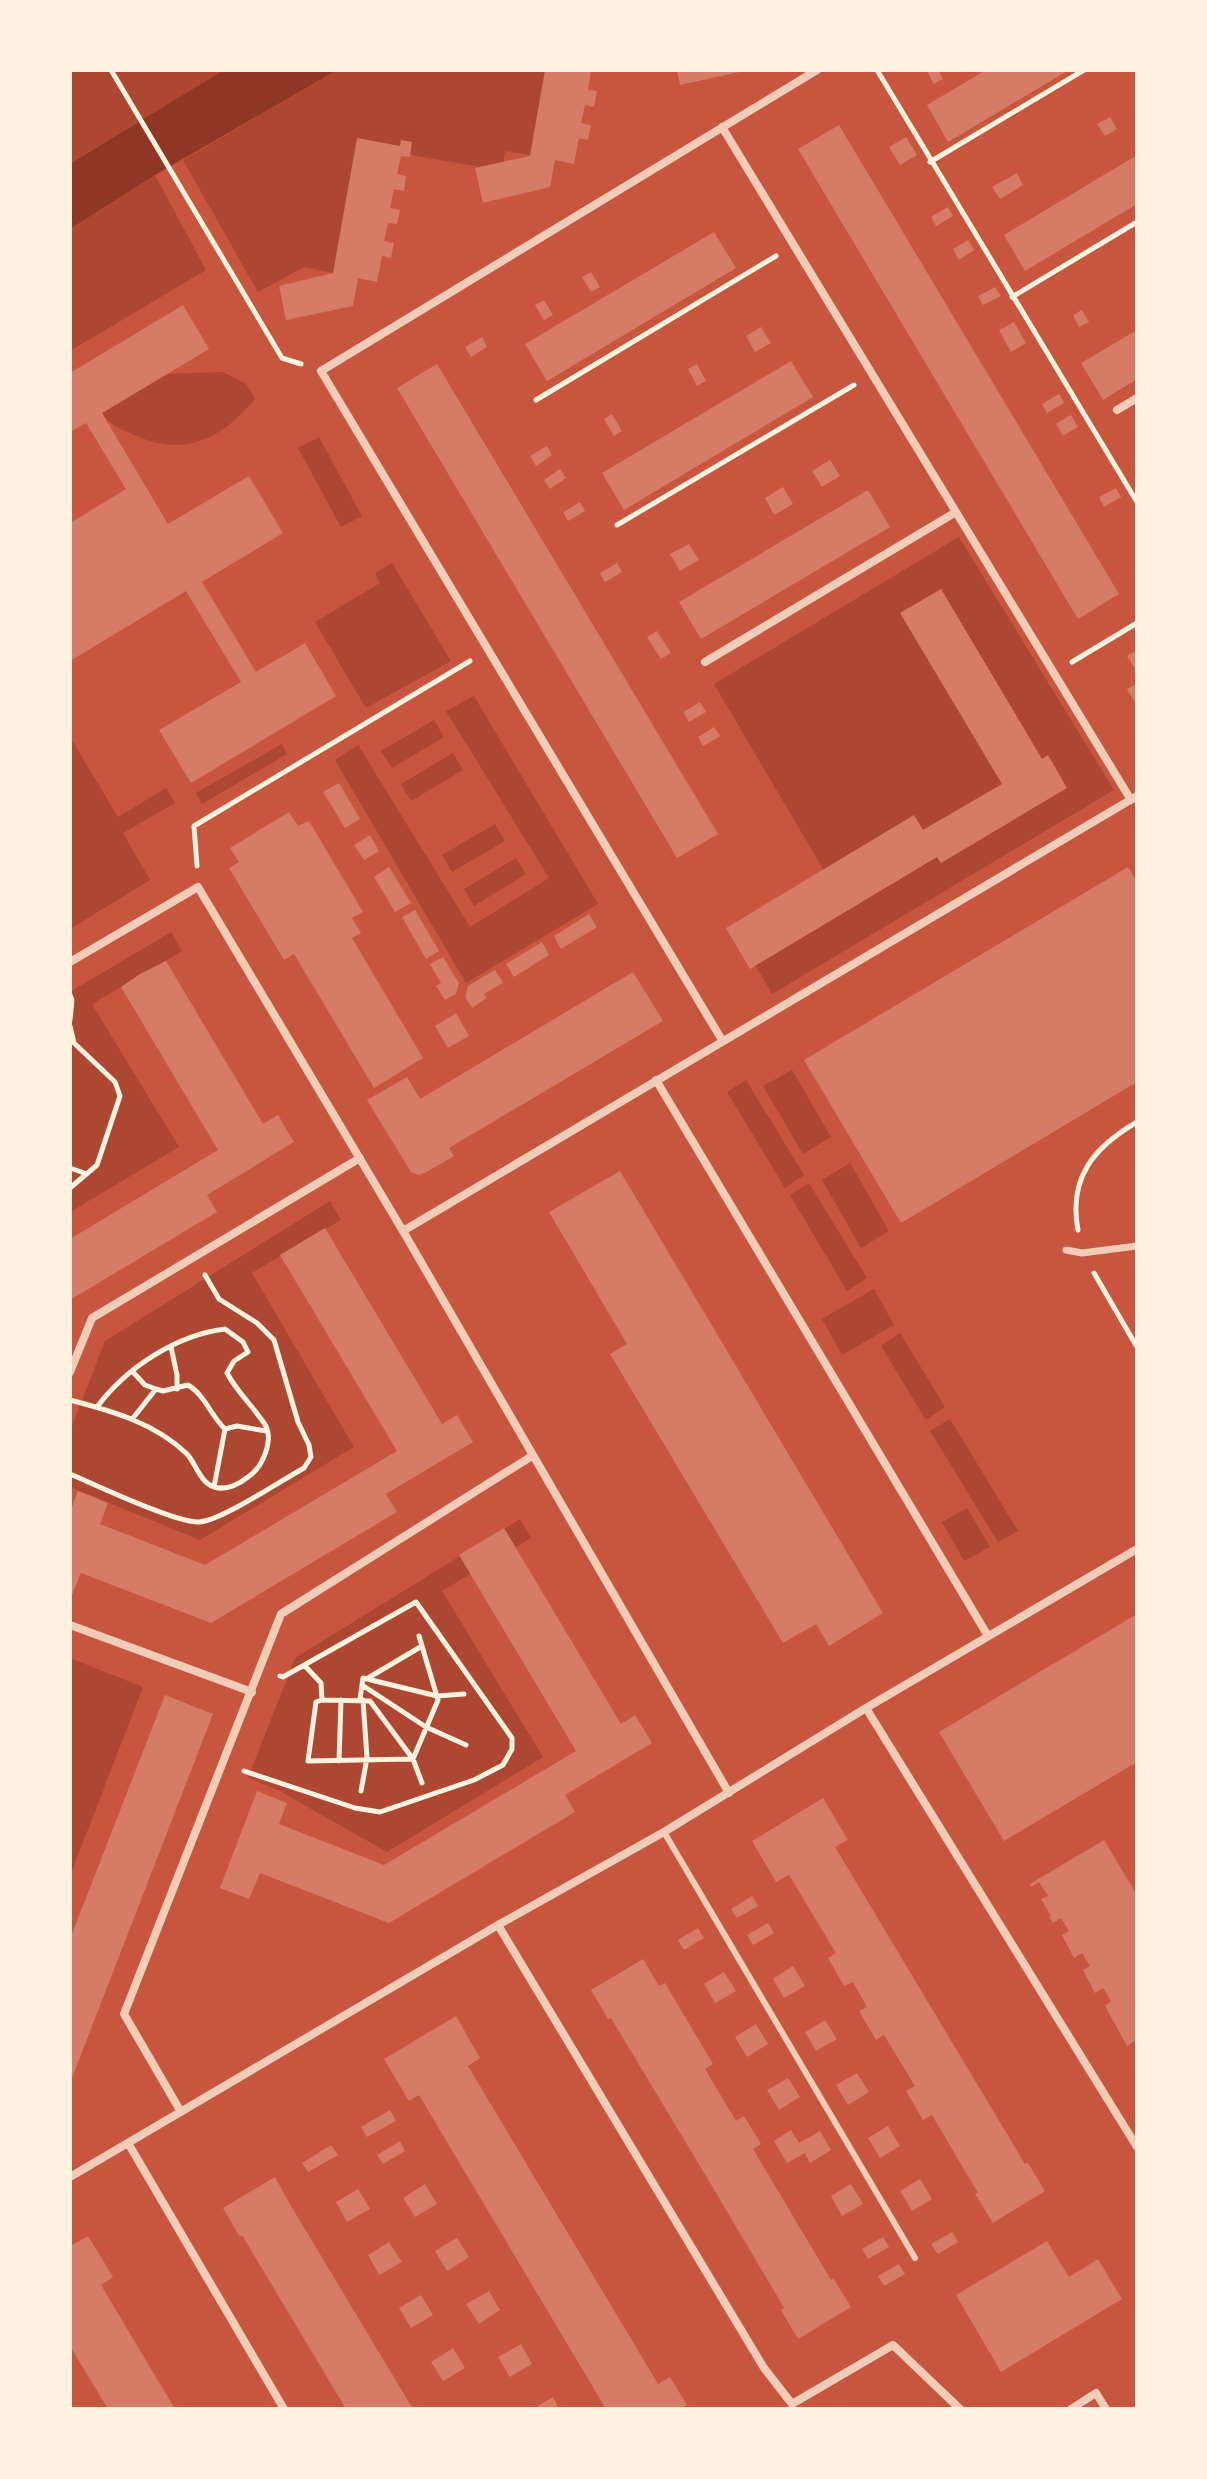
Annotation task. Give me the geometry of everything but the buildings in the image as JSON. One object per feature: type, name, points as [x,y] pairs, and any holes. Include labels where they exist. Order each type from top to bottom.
[{"type":"street","points":[[722,1040],[321,371],[817,70]]},
{"type":"street","points":[[403,1231],[1134,798],[722,127]]},
{"type":"street","points":[[1117,410],[1137,398]]},
{"type":"street","points":[[705,662],[956,512]]},
{"type":"street","points":[[70,962],[198,887],[403,1231],[729,1793]]},
{"type":"street","points":[[656,1080],[988,1636]]},
{"type":"street","points":[[70,1372],[92,1318],[360,1158]]},
{"type":"street","points":[[1066,1250],[1082,1253],[1137,1246]]},
{"type":"street","points":[[181,2112],[124,2014],[281,1614],[532,1456]]},
{"type":"street","points":[[70,2177],[498,1925],[664,1832],[866,1708],[1137,1549]]},
{"type":"street","points":[[70,1625],[252,1692]]},
{"type":"street","points":[[866,1708],[1137,2147]]},
{"type":"street","points":[[498,1925],[764,2368],[792,2404],[893,2345],[960,2409]]},
{"type":"street","points":[[128,2143],[284,2409]]},
{"type":"street","points":[[1071,2409],[1096,2393],[1106,2409]]},
{"type":"lane","points":[[664,1832],[915,2258]]},
{"type":"path","points":[[877,70],[1137,502]]},
{"type":"path","points":[[930,162],[1084,70]]},
{"type":"path","points":[[113,72],[282,358],[321,371]]},
{"type":"path","points":[[1012,297],[1137,222]]},
{"type":"path","points":[[536,400],[794,246]]},
{"type":"path","points":[[617,525],[873,375]]},
{"type":"path","points":[[1054,672],[1137,623]]},
{"type":"path","points":[[198,887],[194,826],[488,650]]},
{"type":"path","points":[[70,995],[74,1043],[115,1082],[120,1096],[97,1165],[70,1188]]},
{"type":"path","points":[[1113,1136],[1137,1122]]},
{"type":"path","points":[[70,1168],[87,1174]]},
{"type":"path","points":[[70,1474],[172,1516],[200,1522],[241,1506],[304,1468],[311,1457],[274,1340],[257,1323],[219,1299],[194,1257]]},
{"type":"path","points":[[70,1400],[133,1418],[167,1438],[189,1456],[202,1477],[214,1487],[235,1487],[258,1470],[267,1449],[266,1425],[244,1401],[227,1373],[234,1361],[248,1352],[243,1342],[225,1329],[206,1331],[171,1347],[124,1376],[97,1407]]},
{"type":"path","points":[[171,1347],[177,1389]]},
{"type":"path","points":[[132,1371],[145,1385],[156,1389],[177,1389],[188,1385],[197,1390],[212,1417],[225,1429]]},
{"type":"path","points":[[133,1418],[156,1389]]},
{"type":"path","points":[[225,1429],[237,1426],[266,1431]]},
{"type":"path","points":[[214,1487],[225,1429]]},
{"type":"path","points":[[223,1764],[355,1808],[380,1812],[474,1780],[503,1765],[512,1749],[512,1738],[416,1602],[283,1677],[261,1668]]},
{"type":"path","points":[[413,1759],[438,1700],[419,1636]]},
{"type":"path","points":[[361,1791],[367,1758],[363,1678],[367,1679],[422,1646]]},
{"type":"path","points":[[304,1665],[321,1683],[322,1700]]},
{"type":"path","points":[[367,1679],[437,1696],[464,1694]]},
{"type":"path","points":[[362,1685],[426,1727],[466,1745]]},
{"type":"path","points":[[339,1761],[341,1700]]},
{"type":"path","points":[[413,1759],[308,1761],[316,1702],[370,1701],[413,1759],[422,1783]]},
{"type":"shaded area","points":[[70,70],[266,70],[70,188]]},
{"type":"shaded area","points":[[224,70],[337,70],[155,175],[70,229],[70,164]]},
{"type":"shaded area","points":[[337,70],[556,70],[540,157],[505,151],[502,171],[367,147],[341,275],[304,267],[258,292],[183,160]]},
{"type":"shaded area","points":[[155,175],[206,270],[70,351],[70,229]]},
{"type":"shaded area","points":[[223,372],[246,384],[255,399],[229,425],[200,441],[168,444],[151,441],[115,426],[102,413],[167,374]]},
{"type":"shaded area","points":[[319,437],[362,516],[341,527],[298,448]]},
{"type":"shaded area","points":[[959,537],[1114,790],[772,994],[734,929],[826,874],[714,684]]},
{"type":"shaded area","points":[[392,563],[451,661],[366,708],[315,622],[380,583],[375,573]]},
{"type":"shaded area","points":[[474,696],[598,904],[466,983],[335,760],[358,745],[470,927],[549,878],[446,711]]},
{"type":"shaded area","points":[[434,720],[444,737],[392,768],[381,751]]},
{"type":"shaded area","points":[[70,737],[118,817],[166,788],[175,803],[123,833],[150,880],[70,929]]},
{"type":"shaded area","points":[[282,744],[287,754],[202,804],[196,793]]},
{"type":"shaded area","points":[[453,753],[463,770],[411,801],[401,784]]},
{"type":"shaded area","points":[[495,824],[505,841],[452,872],[442,855]]},
{"type":"shaded area","points":[[516,858],[526,874],[474,906],[464,889]]},
{"type":"shaded area","points":[[171,932],[182,951],[92,1004],[179,1147],[70,1212],[70,992]]},
{"type":"shaded area","points":[[792,1070],[831,1137],[803,1154],[763,1086]]},
{"type":"shaded area","points":[[746,1080],[804,1175],[785,1188],[727,1092]]},
{"type":"shaded area","points":[[850,1163],[889,1231],[861,1248],[822,1180]]},
{"type":"shaded area","points":[[809,1183],[867,1278],[847,1291],[790,1195]]},
{"type":"shaded area","points":[[330,1201],[341,1220],[252,1273],[354,1447],[200,1540],[70,1487],[70,1431],[105,1341]]},
{"type":"shaded area","points":[[874,1289],[894,1325],[842,1355],[822,1319]]},
{"type":"shaded area","points":[[900,1333],[945,1407],[926,1420],[881,1346]]},
{"type":"shaded area","points":[[950,1419],[1018,1531],[998,1542],[930,1431]]},
{"type":"shaded area","points":[[967,1508],[990,1547],[964,1561],[942,1522]]},
{"type":"shaded area","points":[[520,1519],[531,1538],[442,1591],[543,1757],[387,1852],[278,1790],[248,1778],[295,1658]]},
{"type":"shaded area","points":[[70,1658],[143,1687],[70,1876]]}]
